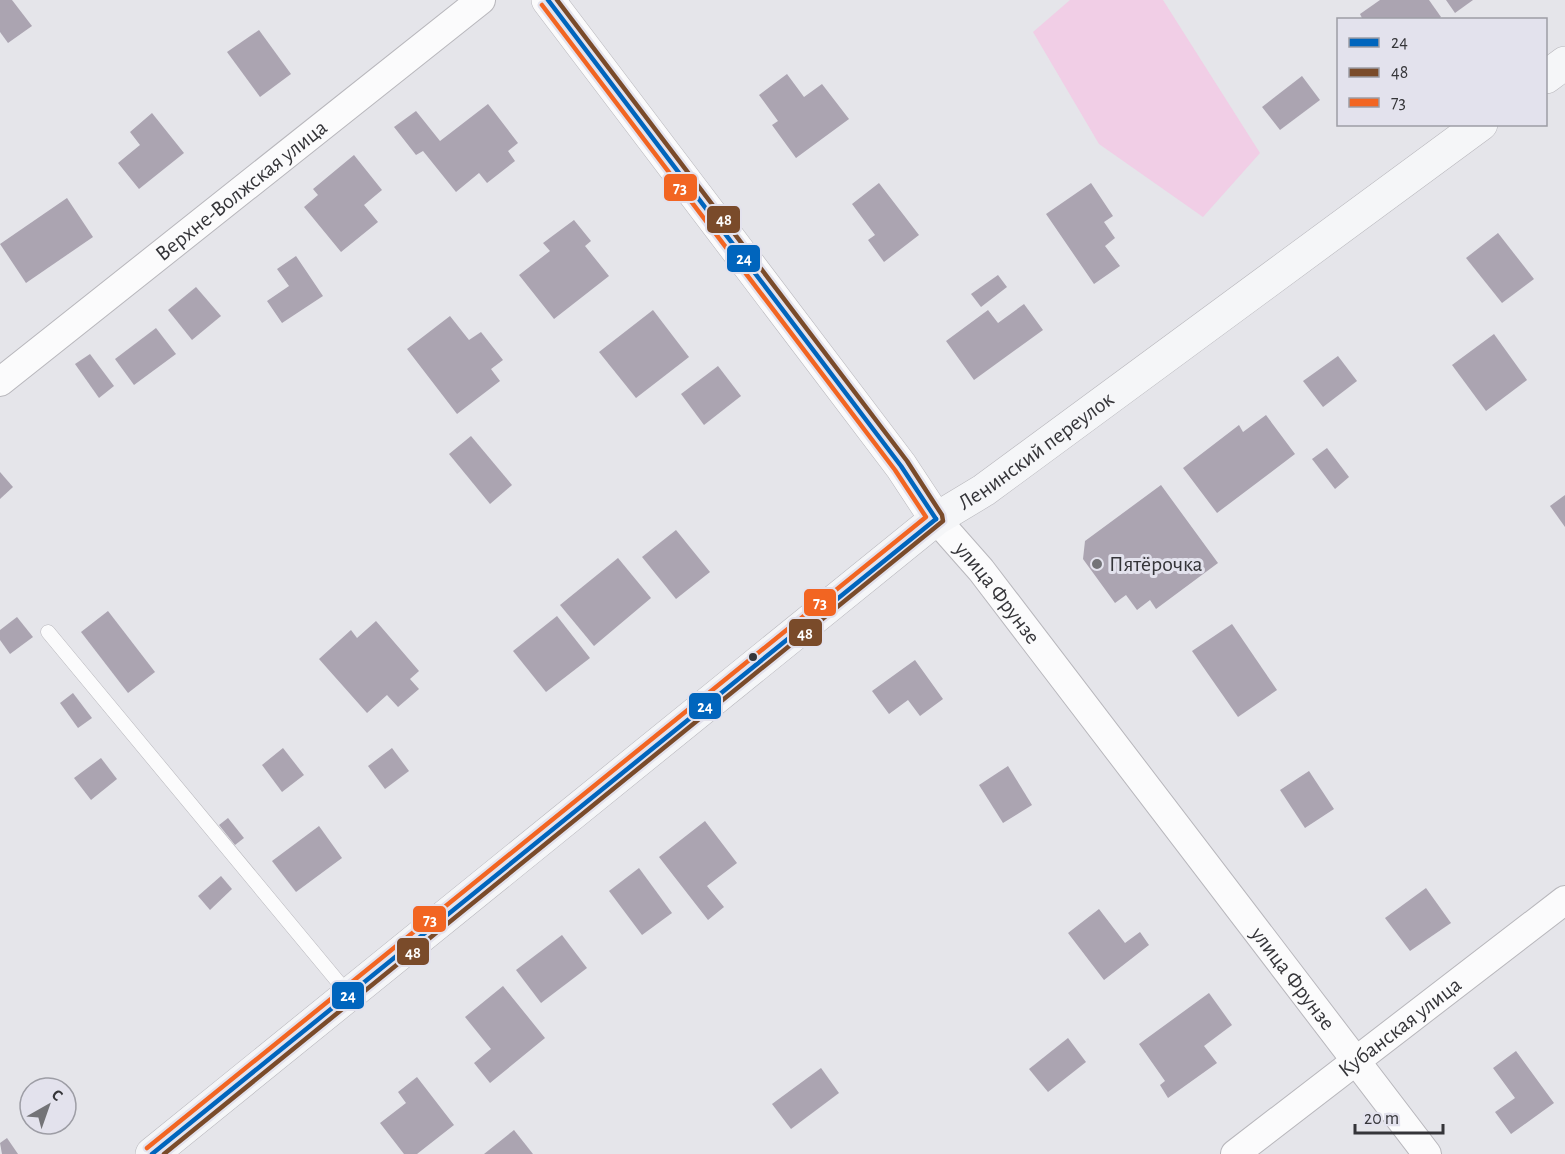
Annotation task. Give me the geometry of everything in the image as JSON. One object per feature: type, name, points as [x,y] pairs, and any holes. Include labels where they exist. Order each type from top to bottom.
[{"type":"main road","points":[[1547,76],[1565,63]]},
{"type":"main road","name":"Ленинский переулок","points":[[152,1154],[936,519],[984,490],[1478,126]]},
{"type":"street","name":"Верхне-Волжская улица","points":[[0,382],[481,0]]},
{"type":"street","name":"улица Фрунзе","points":[[548,0],[893,456],[936,519],[981,570],[1427,1154]]},
{"type":"street","name":"Кубанская улица","points":[[1235,1154],[1565,900]]},
{"type":"lane","points":[[48,632],[349,995]]},
{"type":"shaded area","points":[[1070,0],[1163,0],[1260,153],[1203,217],[1099,144],[1033,32]]},
{"type":"building","points":[[0,0],[12,0],[32,26],[8,43],[0,32]]},
{"type":"building","points":[[1380,0],[1429,0],[1441,17],[1362,18],[1360,14]]},
{"type":"building","points":[[1446,0],[1473,0],[1455,13]]},
{"type":"building","points":[[259,30],[291,74],[260,97],[227,52]]},
{"type":"building","points":[[787,74],[804,97],[822,84],[849,119],[796,158],[772,125],[778,121],[759,95]]},
{"type":"building","points":[[1302,76],[1320,100],[1280,130],[1262,107]]},
{"type":"building","points":[[488,104],[518,143],[508,151],[515,161],[487,183],[479,173],[456,192],[423,151],[416,155],[394,127],[416,111],[440,141]]},
{"type":"building","points":[[152,113],[184,153],[139,189],[118,163],[140,145],[130,132]]},
{"type":"building","points":[[354,155],[382,190],[364,205],[378,222],[341,252],[304,207],[318,195],[313,189]]},
{"type":"building","points":[[879,183],[919,235],[884,262],[868,240],[875,235],[852,204]]},
{"type":"building","points":[[1091,183],[1113,216],[1104,222],[1115,238],[1105,246],[1120,266],[1094,284],[1046,214]]},
{"type":"building","points":[[67,198],[93,237],[26,283],[0,244]]},
{"type":"building","points":[[574,220],[591,241],[585,246],[609,276],[554,319],[519,275],[550,251],[543,243]]},
{"type":"building","points":[[1498,233],[1534,279],[1502,303],[1466,258]]},
{"type":"building","points":[[296,256],[323,296],[282,323],[267,301],[289,286],[277,269]]},
{"type":"building","points":[[998,275],[1007,287],[981,307],[971,294]]},
{"type":"building","points":[[196,287],[221,316],[192,340],[168,310]]},
{"type":"building","points":[[1024,304],[1043,330],[974,380],[946,341],[988,310],[998,323]]},
{"type":"building","points":[[653,310],[689,357],[636,398],[599,352]]},
{"type":"building","points":[[450,316],[469,340],[481,332],[503,360],[491,369],[500,381],[457,414],[407,349]]},
{"type":"building","points":[[156,328],[176,354],[134,385],[115,359]]},
{"type":"building","points":[[1494,334],[1527,380],[1486,411],[1452,365]]},
{"type":"building","points":[[90,354],[114,386],[99,398],[75,364]]},
{"type":"building","points":[[1338,356],[1357,381],[1323,407],[1303,381]]},
{"type":"building","points":[[718,366],[741,396],[704,425],[681,394]]},
{"type":"building","points":[[1266,415],[1295,454],[1217,513],[1183,468],[1239,425],[1243,432]]},
{"type":"building","points":[[471,436],[512,485],[490,504],[449,454]]},
{"type":"building","points":[[1327,448],[1349,477],[1335,489],[1312,459]]},
{"type":"building","points":[[0,472],[13,487],[0,499]]},
{"type":"building","points":[[1161,485],[1218,563],[1156,609],[1150,600],[1137,610],[1126,595],[1115,603],[1083,559],[1085,541]]},
{"type":"building","points":[[1565,495],[1565,527],[1550,506]]},
{"type":"building","points":[[676,530],[710,572],[676,599],[642,557]]},
{"type":"building","points":[[618,558],[651,598],[594,646],[560,605]]},
{"type":"building","points":[[108,611],[155,672],[128,693],[81,632]]},
{"type":"building","points":[[557,616],[590,658],[546,692],[513,651]]},
{"type":"building","points":[[17,617],[33,637],[10,654],[0,640],[0,630]]},
{"type":"building","points":[[376,621],[419,671],[410,679],[419,689],[398,707],[387,695],[367,713],[319,659],[351,630],[357,638]]},
{"type":"building","points":[[1232,624],[1277,690],[1238,717],[1192,651]]},
{"type":"building","points":[[915,660],[943,699],[920,716],[908,700],[889,714],[872,691]]},
{"type":"building","points":[[73,693],[92,718],[78,728],[60,703]]},
{"type":"building","points":[[283,748],[304,775],[282,792],[262,765]]},
{"type":"building","points":[[392,748],[409,771],[385,789],[368,766]]},
{"type":"building","points":[[101,758],[117,779],[91,800],[74,778]]},
{"type":"building","points":[[1008,766],[1032,805],[1003,823],[979,785]]},
{"type":"building","points":[[1309,771],[1334,809],[1305,828],[1280,790]]},
{"type":"building","points":[[228,818],[244,838],[235,845],[219,825]]},
{"type":"building","points":[[705,821],[737,863],[707,886],[724,907],[708,920],[659,857]]},
{"type":"building","points":[[319,826],[342,858],[296,892],[272,861]]},
{"type":"building","points":[[639,868],[672,913],[642,935],[609,891]]},
{"type":"building","points":[[221,876],[232,889],[210,910],[198,896]]},
{"type":"building","points":[[1426,888],[1451,923],[1410,951],[1385,918]]},
{"type":"building","points":[[1099,909],[1125,943],[1140,932],[1149,945],[1104,980],[1068,933]]},
{"type":"building","points":[[562,935],[587,968],[541,1003],[516,970]]},
{"type":"building","points":[[503,986],[545,1038],[490,1083],[474,1063],[491,1049],[465,1017]]},
{"type":"building","points":[[1209,993],[1232,1025],[1204,1046],[1217,1063],[1168,1098],[1160,1085],[1165,1081],[1139,1044]]},
{"type":"building","points":[[1068,1038],[1086,1062],[1048,1092],[1029,1069]]},
{"type":"building","points":[[1516,1051],[1554,1103],[1511,1134],[1495,1112],[1515,1098],[1493,1068]]},
{"type":"building","points":[[821,1068],[839,1093],[791,1129],[772,1104]]},
{"type":"building","points":[[417,1077],[454,1125],[417,1154],[404,1154],[380,1123],[406,1103],[398,1092]]},
{"type":"building","points":[[514,1130],[533,1154],[484,1154]]},
{"type":"building","points":[[7,1138],[18,1154],[2,1154],[0,1143]]},
{"type":"transit line","name":"24","points":[[548,0],[901,466],[936,519]]},
{"type":"transit line","name":"48","points":[[164,1154],[943,521],[942,515],[907,461],[557,0]]},
{"type":"transit line","name":"73","points":[[147,1148],[926,517],[895,470],[542,5]]},
{"type":"transit line","name":"24","points":[[152,1154],[936,519]]},
{"type":"place","name":"Пятёрочка","points":[[1097,564]]}]
